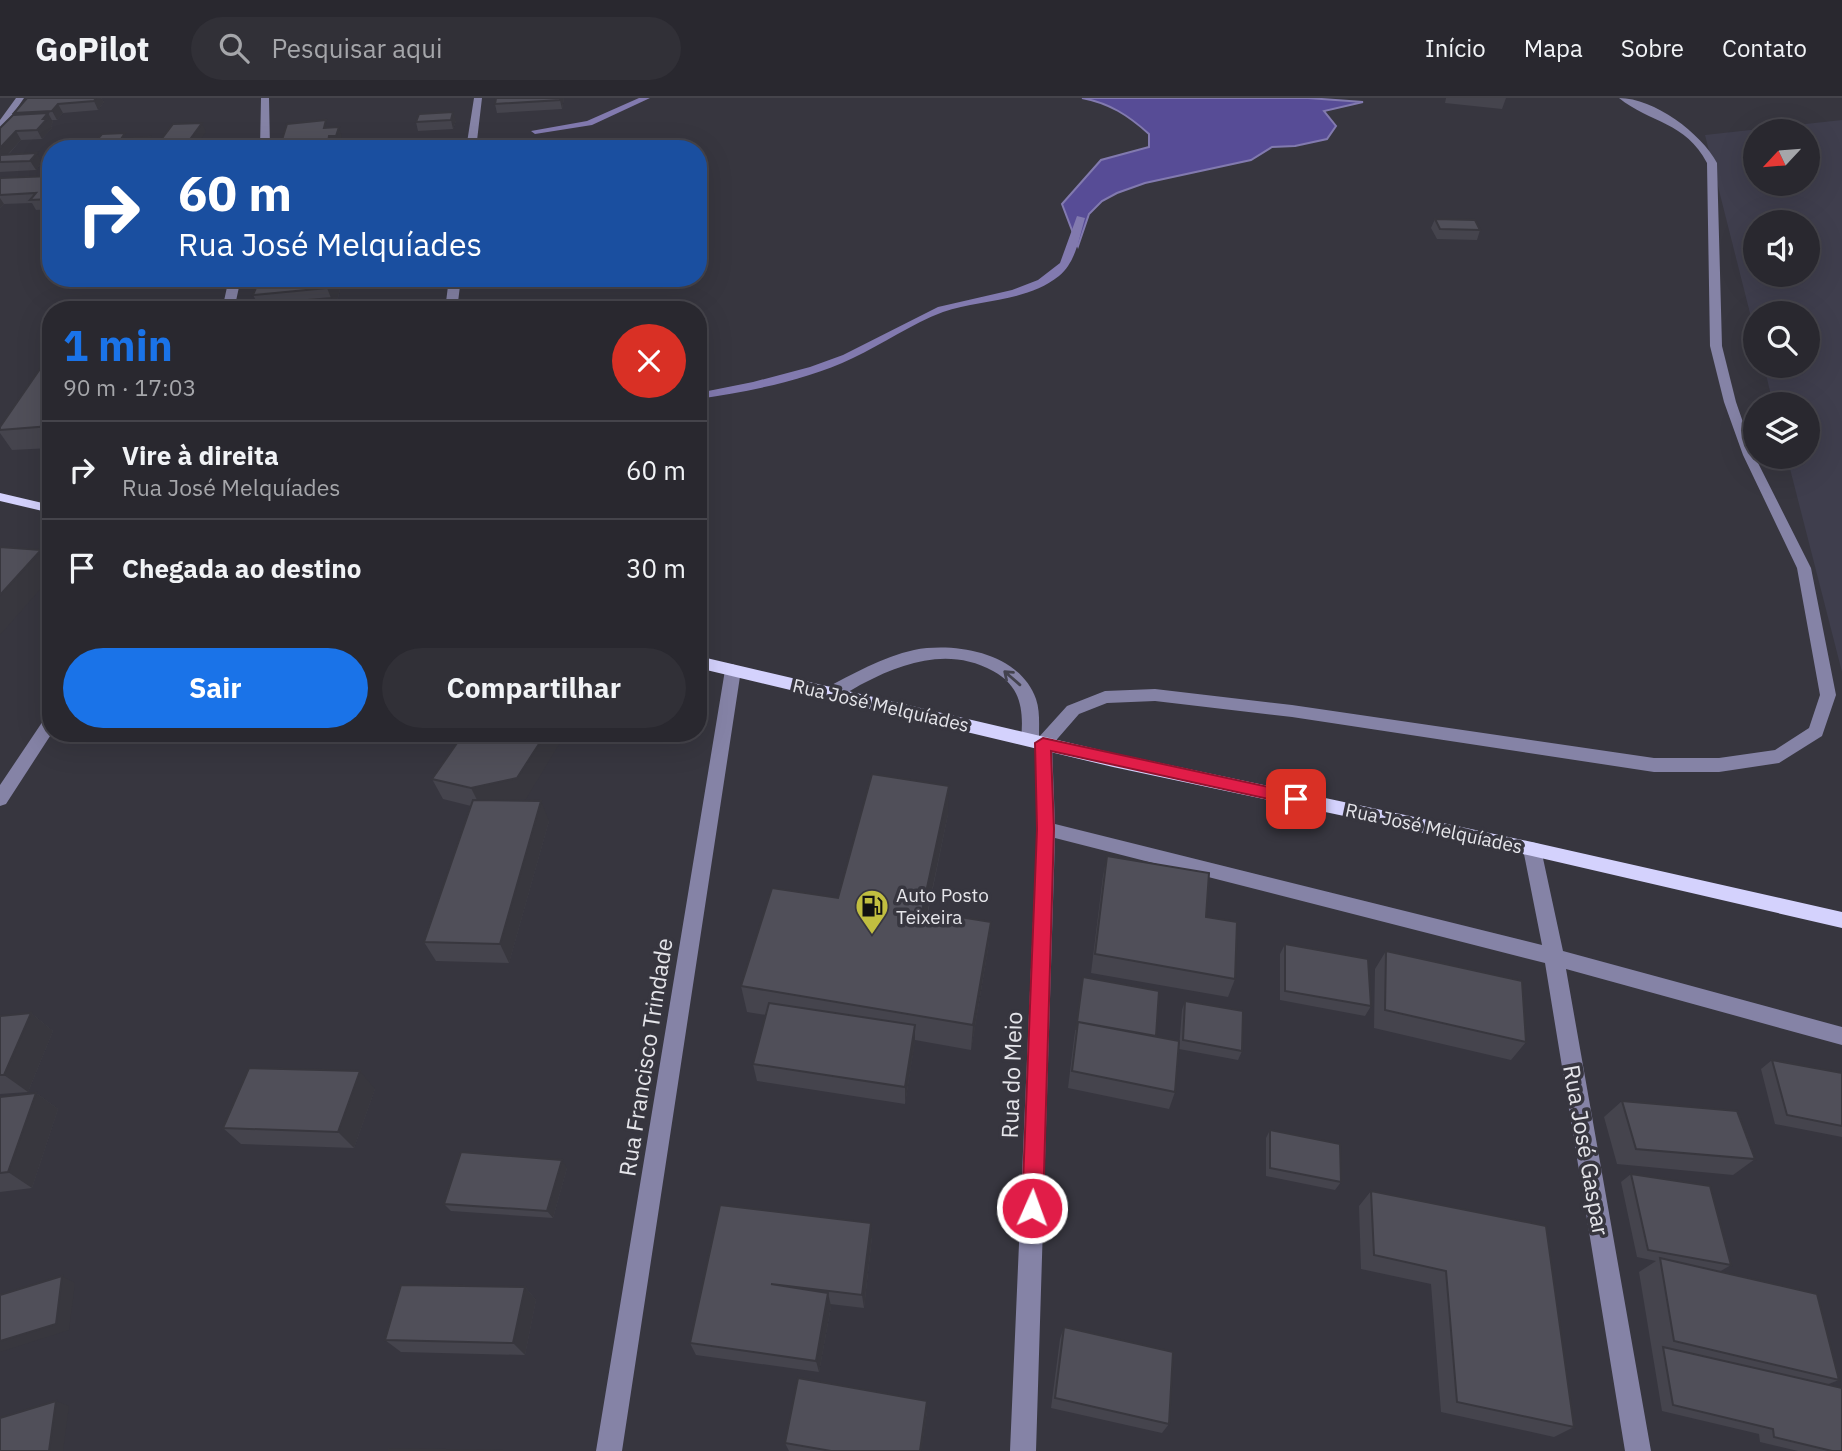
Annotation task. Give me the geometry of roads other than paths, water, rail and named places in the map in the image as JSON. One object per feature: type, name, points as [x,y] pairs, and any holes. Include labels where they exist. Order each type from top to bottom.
[{"type":"main road","points":[[0,497],[42,507]]},
{"type":"main road","name":"Rua José Melquíades","points":[[707,664],[1037,742],[1532,849],[1842,920]]},
{"type":"street","points":[[0,127],[20,98]]},
{"type":"street","points":[[265,98],[265,140]]},
{"type":"street","points":[[472,140],[478,98]]},
{"type":"street","points":[[1037,742],[1073,710],[1105,697],[1155,695],[1292,710],[1654,765],[1719,765],[1779,757],[1816,732],[1828,695],[1804,568],[1750,455],[1730,402],[1716,346],[1712,163],[1706,147],[1693,135],[1623,98]]},
{"type":"street","name":"Rua do Meio","points":[[830,693],[885,664],[936,652],[962,654],[990,662],[1014,678],[1026,694],[1032,713],[1045,829],[1023,1451]]},
{"type":"street","name":"Rua Francisco Trindade","points":[[609,1451],[733,670]]},
{"type":"street","points":[[0,799],[42,736]]},
{"type":"street","points":[[1045,829],[1554,957],[1842,1036]]},
{"type":"street","name":"Rua José Gaspar","points":[[1532,849],[1554,957],[1638,1451]]},
{"type":"waterway","points":[[535,131],[589,123],[646,98]]},
{"type":"waterway","points":[[707,394],[753,386],[814,369],[847,357],[917,319],[942,309],[1015,292],[1042,282],[1060,270],[1071,249],[1080,218]]},
{"type":"place","name":"Auto Posto Teixeira","points":[[872,936]]}]
